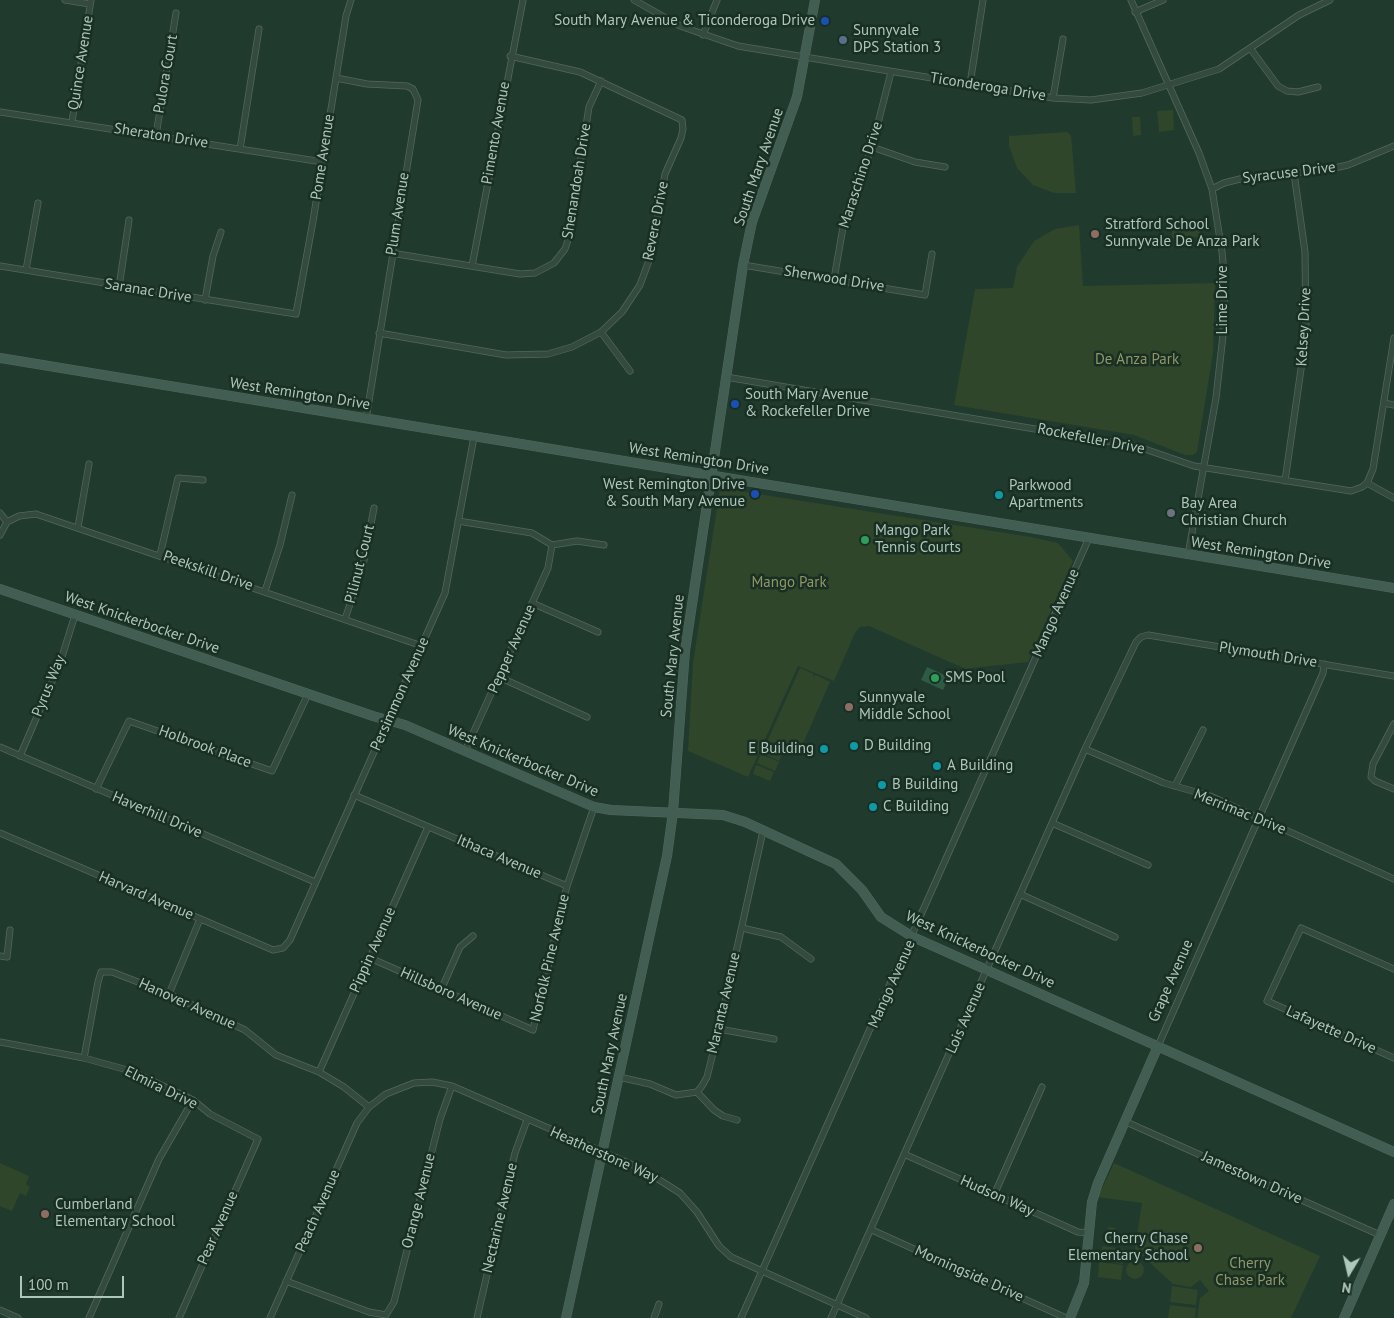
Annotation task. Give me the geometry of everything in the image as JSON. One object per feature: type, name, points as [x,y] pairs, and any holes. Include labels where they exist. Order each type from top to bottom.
[{"type":"street","name":"Quince Avenue","points":[[65,0],[90,2],[72,122]]},
{"type":"street","name":"Pome Avenue","points":[[296,314],[346,16],[351,0]]},
{"type":"street","name":"Pimento Avenue","points":[[472,266],[510,56],[523,0]]},
{"type":"street","name":"Ticonderoga Drive","points":[[634,0],[656,14],[703,35],[738,46],[1054,98],[1103,99],[1142,93],[1219,69],[1299,15],[1330,0]]},
{"type":"street","points":[[703,35],[718,0]]},
{"type":"street","name":"South Mary Avenue","points":[[566,1318],[656,912],[673,812],[685,651],[743,265],[752,222],[797,96],[815,0]]},
{"type":"street","points":[[970,84],[983,0]]},
{"type":"street","name":"Lime Drive","points":[[1131,0],[1184,114],[1212,189],[1225,284],[1224,335],[1216,398],[1188,555]]},
{"type":"street","points":[[1135,12],[1163,0]]},
{"type":"street","name":"Pulora Court","points":[[156,135],[176,13]]},
{"type":"street","points":[[240,148],[259,29]]},
{"type":"street","points":[[1054,98],[1063,39]]},
{"type":"street","points":[[1250,48],[1278,86],[1287,91],[1298,92],[1318,87]]},
{"type":"street","points":[[510,56],[572,69],[601,81]]},
{"type":"street","name":"Maraschino Drive","points":[[834,279],[845,216],[872,147],[891,72]]},
{"type":"street","name":"Plum Avenue","points":[[336,78],[375,85],[407,86],[417,94],[418,100],[391,252],[366,420]]},
{"type":"street","name":"Revere Drive","points":[[379,333],[520,356],[562,351],[601,332],[612,324],[631,300],[651,255],[665,174],[683,129],[682,120],[672,114],[601,81]]},
{"type":"street","name":"Shenandoah Drive","points":[[391,252],[528,274],[542,271],[560,257],[568,240],[589,107],[601,81]]},
{"type":"street","name":"Sheraton Drive","points":[[0,112],[323,162]]},
{"type":"street","name":"Syracuse Drive","points":[[1212,189],[1224,183],[1252,176],[1321,171],[1348,165],[1394,146]]},
{"type":"street","points":[[872,147],[915,162],[945,167]]},
{"type":"street","name":"Kelsey Drive","points":[[1285,481],[1306,334],[1305,252],[1294,173]]},
{"type":"street","points":[[26,270],[38,203]]},
{"type":"street","points":[[119,287],[129,220]]},
{"type":"street","points":[[205,300],[213,256],[221,232]]},
{"type":"street","name":"Sherwood Drive","points":[[743,265],[925,295],[932,254]]},
{"type":"street","name":"Saranac Drive","points":[[0,266],[119,287],[296,314]]},
{"type":"street","points":[[601,332],[630,371]]},
{"type":"street","points":[[1394,338],[1373,469],[1367,483],[1394,498]]},
{"type":"street","name":"West Remington Drive","points":[[0,358],[474,438],[711,474],[1394,588]]},
{"type":"street","name":"Rockefeller Drive","points":[[726,377],[1136,446],[1173,459],[1204,467],[1285,481],[1351,491],[1362,488],[1367,483]]},
{"type":"street","points":[[1384,403],[1394,405]]},
{"type":"street","name":"Persimmon Avenue","points":[[290,940],[445,593],[474,438]]},
{"type":"street","points":[[78,527],[89,464]]},
{"type":"street","points":[[160,555],[178,478],[203,480]]},
{"type":"street","points":[[265,591],[280,544],[292,495]]},
{"type":"street","name":"Pilinut Court","points":[[345,619],[363,565],[374,508]]},
{"type":"street","points":[[0,513],[7,522],[0,535]]},
{"type":"street","name":"Peekskill Drive","points":[[7,522],[19,516],[36,514],[422,646]]},
{"type":"street","points":[[458,521],[532,533],[552,545],[577,541],[604,545]]},
{"type":"street","name":"Mango Avenue","points":[[741,1318],[913,937],[1089,538]]},
{"type":"street","name":"Pepper Avenue","points":[[465,751],[548,568],[552,545]]},
{"type":"street","name":"West Knickerbocker Drive","points":[[0,589],[405,725],[594,807],[611,810],[723,815],[763,831],[836,864],[862,890],[881,917],[913,937],[1394,1152]]},
{"type":"street","points":[[532,603],[598,632]]},
{"type":"street","name":"Pyrus Way","points":[[20,756],[60,663],[75,615]]},
{"type":"street","name":"Plymouth Drive","points":[[1141,637],[1148,636],[1394,676]]},
{"type":"street","name":"Lois Avenue","points":[[831,1318],[1022,895],[1085,749],[1136,642],[1141,637]]},
{"type":"street","name":"Grape Avenue","points":[[1070,1318],[1084,1283],[1091,1233],[1092,1202],[1098,1183],[1323,673],[1324,664]]},
{"type":"street","points":[[499,677],[587,718]]},
{"type":"street","name":"Holbrook Place","points":[[96,789],[129,721],[272,771],[308,694]]},
{"type":"street","points":[[1394,724],[1373,764],[1371,777],[1375,781],[1394,789]]},
{"type":"street","points":[[1175,786],[1203,730]]},
{"type":"street","name":"Haverhill Drive","points":[[0,747],[315,882]]},
{"type":"street","name":"Merrimac Drive","points":[[1085,749],[1175,786],[1210,796],[1394,879]]},
{"type":"street","name":"Ithaca Avenue","points":[[354,795],[567,886]]},
{"type":"street","points":[[567,886],[594,807]]},
{"type":"street","points":[[1052,823],[1148,865]]},
{"type":"street","name":"Pippin Avenue","points":[[318,1072],[428,827]]},
{"type":"street","name":"Maranta Avenue","points":[[697,1092],[707,1077],[763,831]]},
{"type":"street","name":"Harvard Avenue","points":[[0,833],[273,950],[283,948],[290,940]]},
{"type":"street","name":"Norfolk Pine Avenue","points":[[533,1030],[567,886]]},
{"type":"street","points":[[1022,895],[1115,937]]},
{"type":"street","points":[[169,994],[200,918]]},
{"type":"street","points":[[742,928],[781,937],[811,959]]},
{"type":"street","name":"Lafayette Drive","points":[[1394,969],[1301,928],[1267,1001],[1394,1058]]},
{"type":"street","points":[[0,956],[8,957],[10,930]]},
{"type":"street","points":[[442,990],[460,948],[473,936]]},
{"type":"street","name":"Hillsboro Avenue","points":[[370,958],[533,1030]]},
{"type":"street","name":"Hanover Avenue","points":[[84,1058],[101,972],[112,972],[169,994],[245,1030],[276,1055],[318,1072],[344,1087],[369,1107]]},
{"type":"street","points":[[719,1029],[774,1039]]},
{"type":"street","name":"Elmira Drive","points":[[0,1042],[84,1058],[131,1071],[193,1100],[210,1114],[258,1139]]},
{"type":"street","points":[[619,1077],[650,1084],[676,1096],[697,1092],[714,1110],[723,1116],[737,1120]]},
{"type":"street","name":"Heatherstone Way","points":[[369,1107],[400,1087],[414,1083],[432,1082],[452,1086],[603,1154],[642,1169],[680,1193],[697,1212],[719,1246],[731,1257],[866,1318]]},
{"type":"street","name":"Orange Avenue","points":[[286,1281],[369,1312],[386,1315],[394,1302],[440,1119],[452,1086]]},
{"type":"street","points":[[994,1195],[1042,1087]]},
{"type":"street","points":[[88,1318],[160,1159],[193,1100]]},
{"type":"street","name":"Peach Avenue","points":[[270,1318],[357,1123],[369,1107]]},
{"type":"street","name":"Nectarine Avenue","points":[[477,1318],[515,1153],[527,1120]]},
{"type":"street","name":"Jamestown Drive","points":[[1124,1121],[1380,1235]]},
{"type":"street","name":"Pear Avenue","points":[[178,1318],[258,1139]]},
{"type":"street","name":"Hudson Way","points":[[904,1154],[1078,1232],[1091,1233]]},
{"type":"street","points":[[1344,1318],[1394,1204]]},
{"type":"street","name":"Morningside Drive","points":[[872,1230],[1066,1318]]},
{"type":"street","points":[[654,1318],[659,1304]]},
{"type":"street","points":[[0,1310],[18,1318]]},
{"type":"green space","points":[[1173,110],[1174,130],[1159,132],[1157,111]]},
{"type":"green space","points":[[1132,117],[1140,117],[1141,135],[1133,136]]},
{"type":"green space","points":[[1067,132],[1071,135],[1076,193],[1054,193],[1033,185],[1017,168],[1009,146],[1009,136]]},
{"type":"green space","name":"De Anza Park","points":[[1079,225],[1083,286],[1215,283],[1213,353],[1197,452],[1193,455],[1185,455],[1134,435],[954,405],[975,289],[1013,288],[1017,267],[1034,241],[1055,229]]},
{"type":"green space","points":[[1176,225],[1200,225],[1200,237],[1172,239],[1172,231],[1176,230]]},
{"type":"green space","name":"Mango Park","points":[[720,488],[1031,537],[1058,543],[1073,561],[1028,662],[972,668],[970,671],[869,626],[860,627],[855,633],[834,681],[798,666],[748,777],[688,751],[693,663]]},
{"type":"green space","points":[[800,668],[814,674],[813,677],[816,675],[830,682],[798,755],[783,749],[784,746],[782,748],[767,742]]},
{"type":"green space","points":[[766,744],[783,752],[779,761],[762,753]]},
{"type":"green space","points":[[761,754],[779,762],[775,771],[757,763]]},
{"type":"green space","points":[[756,765],[774,772],[770,781],[753,774]]},
{"type":"green space","points":[[0,1163],[29,1176],[26,1184],[30,1187],[26,1196],[20,1193],[12,1211],[0,1206]]},
{"type":"green space","name":"Cherry Chase Park","points":[[1114,1163],[1320,1256],[1291,1318],[1197,1318],[1200,1298],[1209,1291],[1200,1280],[1191,1287],[1173,1284],[1135,1249],[1142,1203],[1098,1197]]},
{"type":"green space","points":[[1108,1227],[1115,1228],[1118,1232],[1117,1238],[1112,1241],[1106,1240]]},
{"type":"green space","points":[[1102,1246],[1125,1249],[1123,1264],[1100,1261]]},
{"type":"green space","points":[[1131,1261],[1139,1261],[1144,1266],[1142,1277],[1131,1279],[1126,1274],[1126,1266]]},
{"type":"green space","points":[[1099,1262],[1123,1265],[1121,1280],[1098,1277]]},
{"type":"green space","points":[[1172,1286],[1198,1290],[1196,1305],[1170,1302]]},
{"type":"green space","points":[[1170,1305],[1196,1308],[1195,1318],[1168,1318]]},
{"type":"shaded area","name":"SMS Pool","points":[[927,667],[949,677],[943,690],[921,680]]},
{"type":"place","name":"South Mary Avenue & Ticonderoga Drive","points":[[825,21]]},
{"type":"place","name":"Sunnyvale DPS Station 3","points":[[843,40]]},
{"type":"place","name":"Stratford School Sunnyvale De Anza Park","points":[[1095,234]]},
{"type":"place","name":"South Mary Avenue & Rockefeller Drive","points":[[735,404]]},
{"type":"place","name":"West Remington Drive & South Mary Avenue","points":[[755,494]]},
{"type":"place","name":"Parkwood Apartments","points":[[999,495]]},
{"type":"place","name":"Bay Area Christian Church","points":[[1171,513]]},
{"type":"place","name":"Mango Park Tennis Courts","points":[[865,540]]},
{"type":"place","name":"SMS Pool","points":[[935,678]]},
{"type":"place","name":"Sunnyvale Middle School","points":[[849,707]]},
{"type":"place","name":"D Building","points":[[854,746]]},
{"type":"place","name":"E Building","points":[[824,749]]},
{"type":"place","name":"A Building","points":[[937,766]]},
{"type":"place","name":"B Building","points":[[882,785]]},
{"type":"place","name":"C Building","points":[[873,807]]},
{"type":"place","name":"Cumberland Elementary School","points":[[45,1214]]},
{"type":"place","name":"Cherry Chase Elementary School","points":[[1198,1248]]}]
